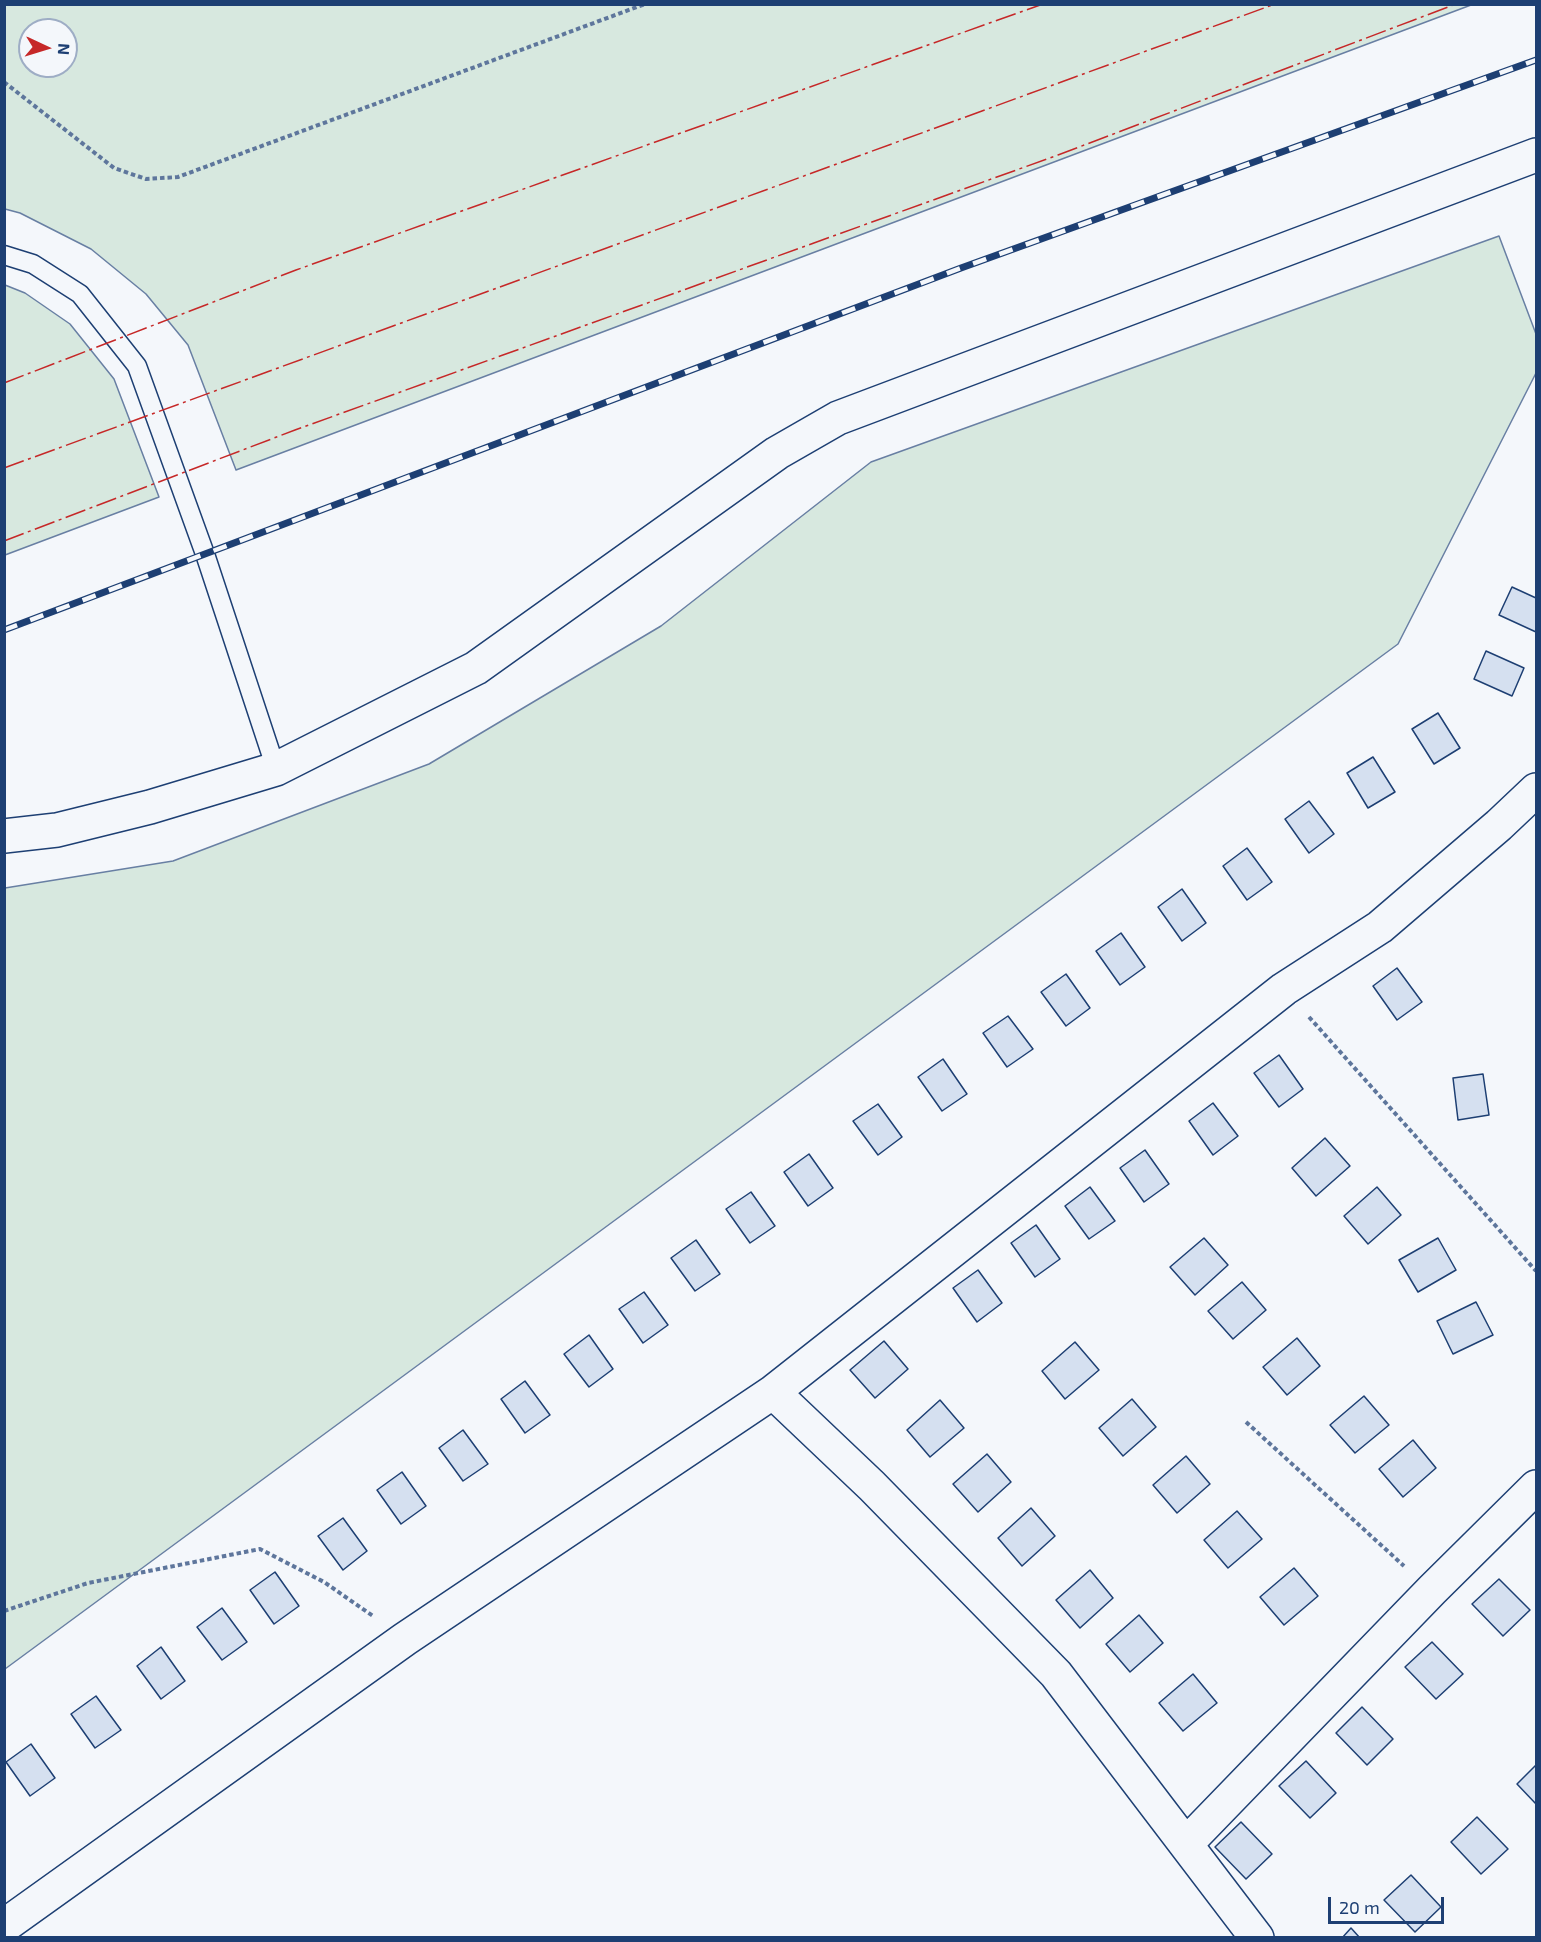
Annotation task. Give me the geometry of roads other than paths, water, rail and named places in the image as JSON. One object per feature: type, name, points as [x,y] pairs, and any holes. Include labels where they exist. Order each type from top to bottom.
[{"type":"street","points":[[4,836],[57,830],[150,807],[276,769],[476,668],[777,453],[838,418],[1536,155]]},
{"type":"street","points":[[4,1926],[405,1639],[773,1392],[1284,989],[1380,927],[1499,825],[1536,790]]},
{"type":"street","points":[[773,1392],[872,1486],[1056,1674],[1187,1843],[1257,1938]]},
{"type":"street","points":[[1187,1843],[1432,1590],[1536,1487]]},
{"type":"lane","points":[[4,255],[33,264],[80,294],[137,366],[205,554],[276,769]]},
{"type":"railway","points":[[4,630],[961,268],[1536,60]]}]
